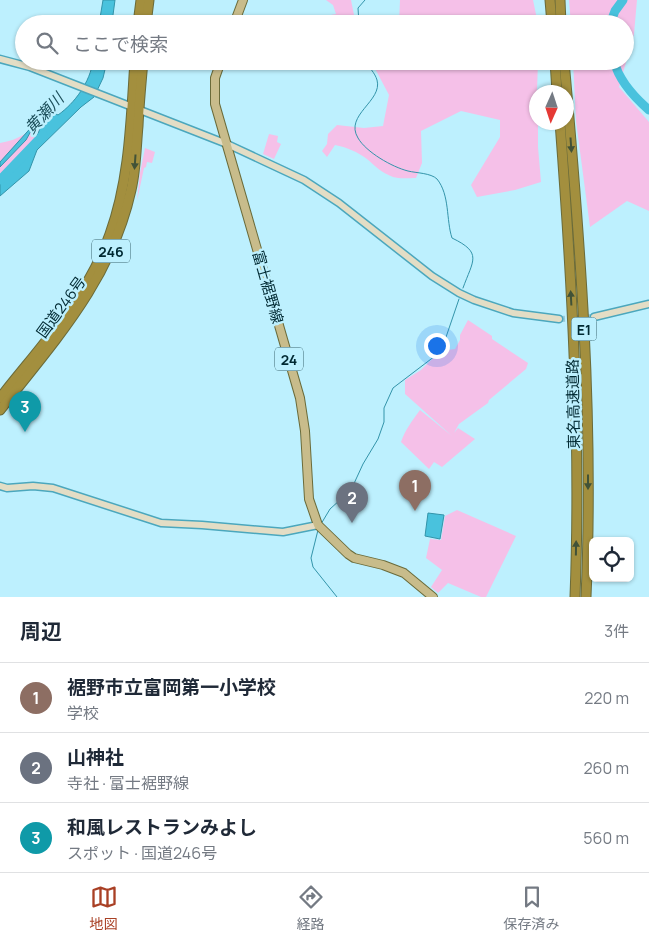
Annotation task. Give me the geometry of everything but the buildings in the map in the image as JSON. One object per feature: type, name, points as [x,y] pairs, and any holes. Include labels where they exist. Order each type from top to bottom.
[{"type":"highway","points":[[139,15],[141,0]]},
{"type":"highway","points":[[147,15],[149,0]]},
{"type":"highway","points":[[550,0],[551,15]]},
{"type":"highway","points":[[560,0],[561,15]]},
{"type":"highway","name":"国道246号","points":[[0,410],[81,306],[109,256],[122,224],[135,168],[135,70]]},
{"type":"highway","name":"国道246号","points":[[0,398],[75,302],[102,254],[113,226],[122,190],[142,70]]},
{"type":"highway","points":[[556,70],[557,85]]},
{"type":"highway","name":"東名高速道路","points":[[565,70],[586,355],[588,486],[586,597]]},
{"type":"highway","name":"東名高速道路","points":[[561,130],[574,360],[577,486],[575,597]]},
{"type":"main road","points":[[237,15],[243,0]]},
{"type":"main road","name":"富士裾野線","points":[[218,70],[215,78],[214,99],[301,400],[309,499],[318,525],[354,558],[383,565],[404,573],[433,597]]},
{"type":"street","points":[[0,59],[15,64]]},
{"type":"street","points":[[35,70],[226,144],[317,188],[432,276],[459,293],[513,313],[559,319]]},
{"type":"street","points":[[594,317],[649,304]]},
{"type":"street","points":[[0,486],[7,488],[33,486],[53,488],[161,524],[202,525],[283,532],[318,525]]},
{"type":"shaded area","points":[[326,0],[351,0],[354,15],[331,15],[336,14],[333,5]]},
{"type":"shaded area","points":[[400,0],[533,0],[536,15],[399,15]]},
{"type":"shaded area","points":[[569,0],[637,0],[634,34],[634,15],[570,15]]},
{"type":"shaded area","points":[[376,70],[538,70],[537,85],[529,85],[529,130],[538,130],[541,182],[515,190],[477,197],[471,185],[500,137],[500,120],[461,111],[421,131],[422,163],[416,178],[393,177],[360,154],[339,146],[335,145],[327,157],[322,151],[327,144],[328,134],[337,125],[364,128],[383,126],[389,95]]},
{"type":"shaded area","points":[[573,70],[624,70],[619,87],[649,122],[649,211],[627,201],[590,227],[576,121]]},
{"type":"shaded area","points":[[45,116],[49,118],[37,133],[33,148],[0,181],[0,143],[13,140],[25,134]]},
{"type":"shaded area","points":[[269,134],[278,136],[277,142],[281,144],[274,159],[263,154]]},
{"type":"shaded area","points":[[145,148],[155,152],[152,163],[147,162],[144,168],[137,201],[140,173]]},
{"type":"shaded area","points":[[468,320],[528,363],[526,369],[489,400],[488,403],[459,424],[454,433],[458,428],[475,439],[442,467],[434,462],[429,469],[401,442],[420,410],[452,436],[405,394],[405,380],[421,370],[443,348],[447,350],[455,349]]},
{"type":"shaded area","points":[[457,510],[516,536],[486,597],[481,597],[448,583],[438,593],[431,587],[442,570],[426,558],[430,539],[441,540],[445,516]]},
{"type":"water","points":[[103,0],[115,0],[113,15],[100,15]]},
{"type":"water","points":[[91,70],[105,70],[94,97],[81,107],[37,150],[29,171],[0,196],[0,184],[33,148],[41,125],[51,115],[51,111],[58,115],[64,110],[76,98],[89,77]]},
{"type":"water","points":[[36,122],[26,140],[0,167],[0,162]]},
{"type":"water","points":[[428,513],[444,515],[440,539],[425,536]]},
{"type":"waterway","points":[[358,15],[358,8],[365,0]]},
{"type":"waterway","points":[[613,15],[623,0]]},
{"type":"waterway","points":[[372,70],[377,80],[377,88],[375,95],[359,115],[356,122],[355,130],[358,138],[373,154],[387,162],[402,169],[427,174],[437,179],[444,192],[452,238],[462,243],[472,253],[472,264],[463,288]]},
{"type":"waterway","points":[[617,70],[628,88],[649,110]]},
{"type":"waterway","name":"黄瀬川","points":[[0,180],[43,135]]},
{"type":"waterway","points":[[321,524],[330,509],[351,490],[363,464],[378,439],[384,422],[384,408],[393,388],[435,356],[444,343],[459,299]]},
{"type":"waterway","points":[[318,530],[311,558],[313,567],[337,597]]},
{"type":"tunnel","points":[[559,319],[594,317]]},
{"type":"place","name":"和風レストランみよし","points":[[25,432]]},
{"type":"place","name":"裾野市立富岡第一小学校","points":[[415,511]]},
{"type":"place","name":"山神社","points":[[352,523]]}]
